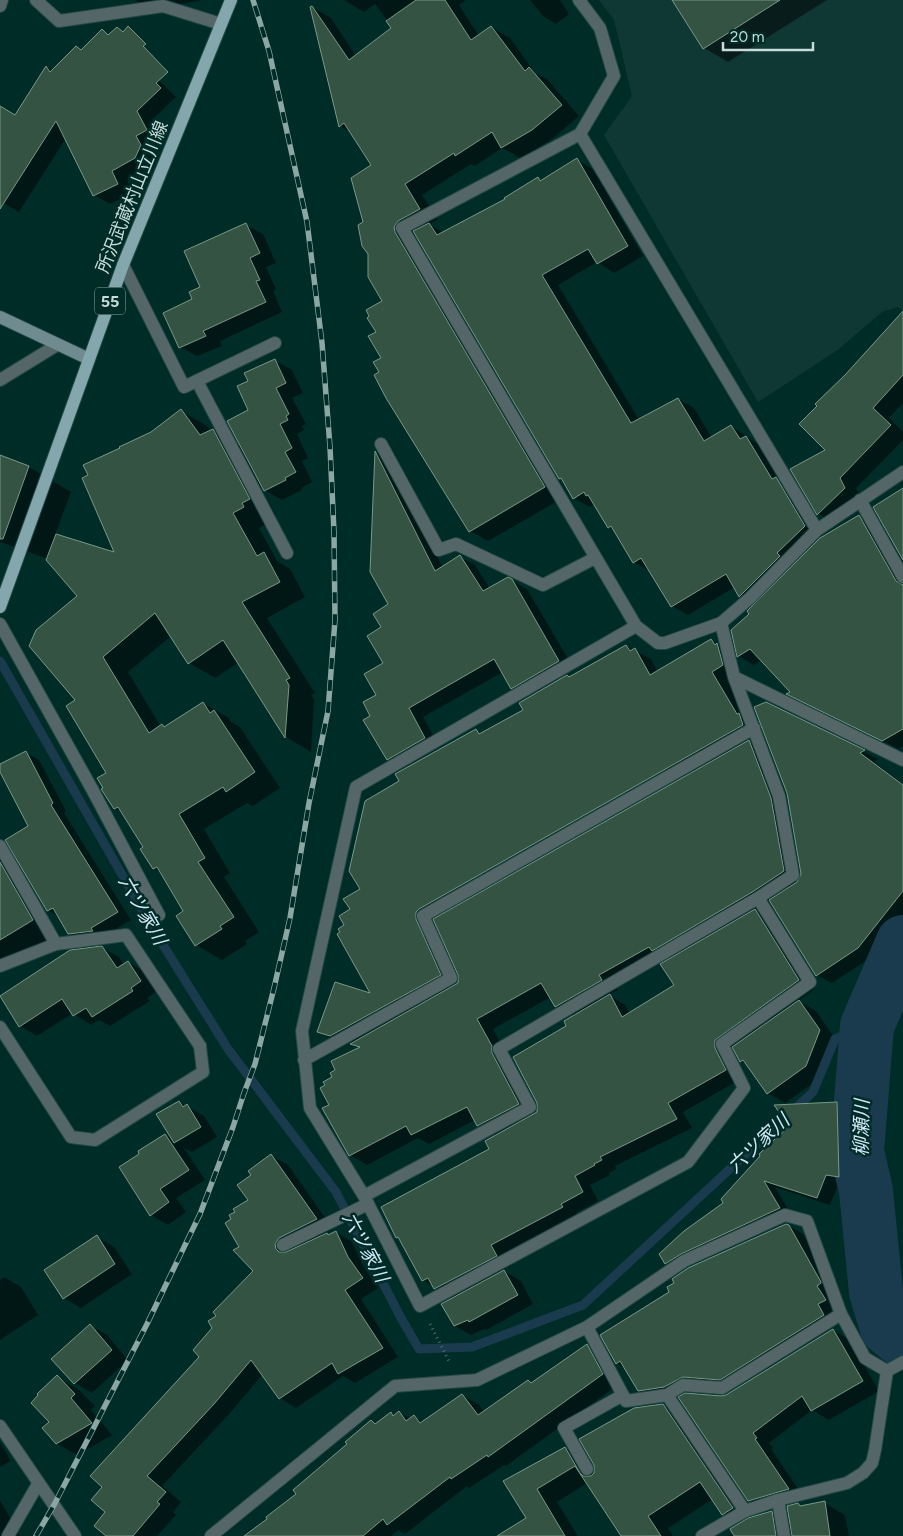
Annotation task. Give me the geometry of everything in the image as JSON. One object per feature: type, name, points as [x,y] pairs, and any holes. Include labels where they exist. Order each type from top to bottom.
[{"type":"main road","name":"所沢武蔵村山立川線","points":[[0,607],[123,265],[231,0]]},
{"type":"street","points":[[0,6],[2,0]]},
{"type":"street","points":[[36,0],[59,21],[163,6],[221,24]]},
{"type":"street","points":[[579,0],[600,28],[614,76],[580,134],[402,228],[636,626],[658,644],[721,623],[750,598],[817,530],[903,472]]},
{"type":"street","points":[[580,134],[817,530]]},
{"type":"street","points":[[123,265],[184,387],[275,343]]},
{"type":"street","points":[[0,317],[89,359]]},
{"type":"street","points":[[0,380],[57,345]]},
{"type":"street","points":[[197,381],[287,553]]},
{"type":"street","points":[[380,444],[439,550],[456,544],[543,585],[596,558]]},
{"type":"street","points":[[860,500],[903,577]]},
{"type":"street","points":[[284,1245],[530,1107],[499,1049],[758,898],[793,875],[779,796],[734,677],[721,623]]},
{"type":"street","points":[[0,624],[92,789],[159,915]]},
{"type":"street","points":[[636,626],[356,787],[302,1031],[304,1060],[310,1108],[366,1200],[420,1306],[688,1162],[744,1088],[722,1044],[810,982],[758,898]]},
{"type":"street","points":[[734,677],[903,760]]},
{"type":"street","points":[[304,1060],[451,978],[423,916],[754,728]]},
{"type":"street","points":[[0,846],[56,944]]},
{"type":"street","points":[[0,966],[56,944],[126,935],[200,1046],[203,1072],[95,1140],[71,1137],[0,1027]]},
{"type":"street","points":[[211,1536],[395,1386],[477,1380],[587,1327],[684,1261],[785,1215],[807,1221],[842,1314],[864,1358],[887,1371]]},
{"type":"street","points":[[587,1327],[626,1401],[667,1395],[683,1385],[722,1388],[842,1314]]},
{"type":"street","points":[[887,1371],[903,1362]]},
{"type":"street","points":[[702,1536],[745,1511],[778,1500],[847,1483],[863,1473],[872,1463],[887,1371]]},
{"type":"street","points":[[667,1395],[745,1511]]},
{"type":"street","points":[[587,1469],[564,1428],[623,1396]]},
{"type":"street","points":[[0,1426],[75,1536]]},
{"type":"street","points":[[8,1536],[38,1484]]},
{"type":"street","points":[[778,1500],[784,1536]]},
{"type":"path","points":[[432,1329],[452,1367]]},
{"type":"shaded area","points":[[599,0],[903,0],[903,311],[898,307],[882,312],[839,349],[758,402],[604,135],[632,96],[614,20]]},
{"type":"building","points":[[416,0],[445,0],[471,40],[491,26],[525,71],[529,67],[562,105],[532,130],[501,148],[492,132],[455,156],[454,153],[405,184],[420,209],[398,221],[394,227],[395,232],[545,487],[469,532],[386,398],[374,375],[379,372],[373,362],[381,358],[368,336],[376,332],[367,318],[369,316],[366,310],[382,301],[368,277],[368,254],[362,246],[358,225],[363,222],[351,178],[371,165],[344,123],[339,127],[310,7],[312,6],[349,60],[391,28],[386,21]]},
{"type":"building","points":[[672,0],[780,0],[703,49]]},
{"type":"building","points":[[128,26],[146,44],[143,46],[168,72],[156,83],[161,88],[137,111],[147,130],[136,136],[141,145],[135,158],[112,171],[118,184],[93,196],[56,121],[0,209],[0,106],[15,115],[46,66],[50,72],[76,46],[81,50],[102,29],[108,35],[117,27],[123,32]]},
{"type":"building","points":[[577,158],[628,246],[597,264],[588,249],[542,275],[631,423],[678,398],[704,441],[731,425],[740,439],[746,436],[772,479],[776,477],[805,526],[777,553],[780,556],[739,597],[726,574],[671,607],[641,558],[633,563],[611,526],[608,528],[588,495],[586,496],[584,492],[573,499],[561,478],[559,479],[413,231],[429,223],[437,235],[505,199],[538,177],[540,181]]},
{"type":"building","points":[[246,223],[260,253],[250,258],[260,280],[256,281],[266,302],[203,331],[206,336],[179,348],[163,313],[192,299],[189,292],[200,287],[184,251]]},
{"type":"building","points":[[903,311],[903,375],[873,408],[891,425],[840,478],[845,488],[817,515],[790,469],[825,450],[799,424],[817,406],[815,404],[845,375]]},
{"type":"building","points":[[275,359],[286,383],[276,388],[289,414],[286,416],[288,420],[280,424],[292,448],[285,452],[296,472],[285,478],[286,480],[264,491],[227,421],[248,410],[237,386],[248,381],[244,373]]},
{"type":"building","points":[[181,409],[200,435],[213,429],[250,499],[242,503],[244,507],[233,513],[257,556],[264,552],[280,582],[242,602],[290,678],[286,680],[289,685],[285,738],[223,640],[188,664],[155,613],[103,657],[149,733],[162,724],[164,727],[203,702],[210,713],[214,710],[255,772],[226,792],[223,787],[179,814],[205,858],[198,862],[234,917],[220,926],[222,929],[195,946],[176,916],[183,911],[157,867],[153,869],[140,849],[143,847],[118,807],[114,809],[101,789],[103,788],[97,778],[106,773],[66,706],[75,700],[29,646],[36,630],[77,596],[46,560],[56,534],[114,552],[82,478],[88,475],[83,465],[151,432]]},
{"type":"building","points":[[375,451],[435,571],[460,555],[483,591],[508,577],[512,579],[559,661],[511,689],[494,659],[409,708],[425,738],[387,760],[363,720],[370,716],[363,702],[376,695],[364,674],[383,663],[367,636],[381,627],[373,614],[388,604],[370,572]]},
{"type":"building","points":[[0,455],[29,466],[3,539],[0,539]]},
{"type":"building","points":[[903,488],[903,560],[873,507]]},
{"type":"building","points":[[859,515],[896,581],[903,585],[903,729],[882,741],[786,694],[790,692],[750,649],[737,657],[731,630],[749,614],[747,611],[820,538]]},
{"type":"building","points":[[711,639],[715,645],[717,643],[723,665],[712,672],[737,714],[739,713],[743,725],[419,909],[416,912],[416,919],[441,975],[330,1036],[317,1032],[335,982],[370,993],[337,934],[340,932],[338,929],[344,925],[339,916],[350,909],[343,899],[360,889],[349,871],[365,801],[399,781],[395,774],[476,729],[479,734],[523,710],[519,703],[567,675],[569,677],[626,645],[630,651],[635,648],[650,675]]},
{"type":"building","points":[[766,702],[865,750],[860,753],[903,785],[903,891],[858,948],[816,976],[769,900],[797,882],[801,874],[787,793],[754,707]]},
{"type":"building","points":[[749,740],[771,798],[784,871],[754,891],[652,951],[649,947],[599,975],[602,980],[555,1007],[541,983],[477,1019],[492,1046],[492,1053],[519,1104],[477,1126],[467,1107],[411,1135],[406,1126],[349,1156],[322,1108],[329,1105],[320,1088],[325,1085],[323,1082],[332,1077],[330,1073],[335,1070],[331,1061],[360,1047],[350,1044],[458,983],[458,975],[433,919]]},
{"type":"building","points":[[26,751],[53,803],[51,805],[118,912],[91,928],[93,931],[68,934],[53,908],[47,911],[5,840],[28,826],[0,772],[0,764]]},
{"type":"building","points":[[0,862],[33,920],[0,940]]},
{"type":"building","points":[[755,909],[799,980],[715,1040],[715,1048],[726,1070],[668,1103],[677,1119],[600,1157],[602,1160],[575,1176],[583,1192],[561,1204],[563,1207],[491,1245],[497,1256],[434,1289],[428,1278],[422,1281],[398,1237],[396,1238],[381,1207],[489,1149],[485,1141],[537,1112],[537,1103],[513,1057],[566,1026],[564,1021],[610,994],[622,1017],[674,985],[660,964]]},
{"type":"building","points":[[102,946],[117,968],[128,961],[141,981],[131,988],[133,991],[92,1017],[86,1008],[73,1016],[62,999],[19,1027],[0,996],[70,950]]},
{"type":"building","points":[[799,1000],[820,1030],[806,1066],[767,1094],[743,1060],[740,1062],[732,1047]]},
{"type":"building","points":[[179,1101],[183,1107],[187,1104],[201,1127],[174,1143],[156,1114]]},
{"type":"building","points":[[837,1102],[839,1177],[826,1175],[817,1198],[764,1181],[780,1208],[681,1254],[665,1264],[659,1254],[684,1231],[723,1203],[721,1199],[760,1156],[759,1154],[789,1126],[774,1105]]},
{"type":"building","points":[[165,1134],[189,1170],[160,1189],[169,1202],[150,1216],[119,1167],[139,1154],[138,1151]]},
{"type":"building","points":[[271,1154],[317,1219],[279,1238],[275,1244],[276,1249],[279,1252],[286,1252],[327,1233],[328,1235],[336,1231],[348,1257],[363,1278],[345,1290],[383,1348],[338,1374],[332,1363],[279,1399],[251,1360],[214,1404],[147,1476],[166,1492],[157,1502],[160,1504],[133,1536],[106,1536],[94,1526],[105,1512],[91,1500],[102,1487],[90,1476],[199,1357],[193,1350],[212,1328],[208,1321],[216,1316],[213,1312],[253,1271],[233,1250],[239,1247],[225,1223],[231,1219],[229,1215],[235,1212],[233,1209],[248,1200],[237,1185],[251,1175],[248,1171]]},
{"type":"building","points":[[786,1224],[789,1225],[821,1282],[817,1286],[826,1300],[818,1304],[824,1315],[720,1380],[683,1377],[664,1387],[638,1391],[620,1361],[616,1364],[600,1335],[669,1292],[667,1287],[674,1283],[672,1279],[688,1268]]},
{"type":"building","points":[[97,1235],[115,1264],[63,1299],[44,1270]]},
{"type":"building","points":[[504,1270],[518,1295],[469,1322],[468,1320],[454,1326],[441,1304]]},
{"type":"building","points":[[90,1324],[112,1350],[74,1384],[51,1359]]},
{"type":"building","points":[[833,1329],[863,1381],[811,1411],[802,1396],[753,1433],[757,1438],[755,1439],[789,1489],[748,1501],[678,1397],[685,1393],[726,1395]]},
{"type":"building","points":[[587,1344],[603,1374],[488,1457],[487,1455],[451,1479],[450,1477],[387,1525],[383,1519],[363,1536],[244,1536],[296,1494],[293,1490],[347,1444],[345,1442],[371,1420],[375,1424],[391,1412],[393,1416],[399,1411],[406,1421],[414,1415],[420,1423],[462,1394],[478,1415],[528,1380],[531,1383]]},
{"type":"building","points":[[57,1375],[75,1394],[71,1398],[92,1423],[56,1444],[42,1428],[49,1422],[31,1403],[37,1394]]},
{"type":"building","points":[[663,1404],[733,1508],[722,1515],[700,1482],[648,1516],[661,1536],[621,1536],[575,1466],[537,1489],[565,1536],[497,1536],[526,1518],[503,1481],[565,1447],[580,1473],[583,1476],[591,1476],[594,1473],[594,1465],[579,1439],[634,1408]]},
{"type":"building","points":[[825,1501],[830,1536],[792,1536],[787,1506],[798,1503],[800,1506]]},
{"type":"building","points":[[772,1511],[776,1536],[734,1536],[730,1529],[748,1518]]},
{"type":"waterway","name":"六ツ家川","points":[[0,661],[153,929],[228,1049],[336,1192],[419,1349],[472,1347],[583,1305],[813,1092],[835,1039],[867,1026]]},
{"type":"waterway","name":"柳瀬川","points":[[903,942],[867,1026],[857,1151],[866,1191],[876,1292],[887,1328],[903,1341]]},
{"type":"railway","points":[[36,1536],[54,1505],[147,1324],[200,1214],[233,1127],[255,1064],[290,918],[309,803],[328,711],[335,620],[334,532],[322,343],[307,222],[269,51],[253,0]]}]
